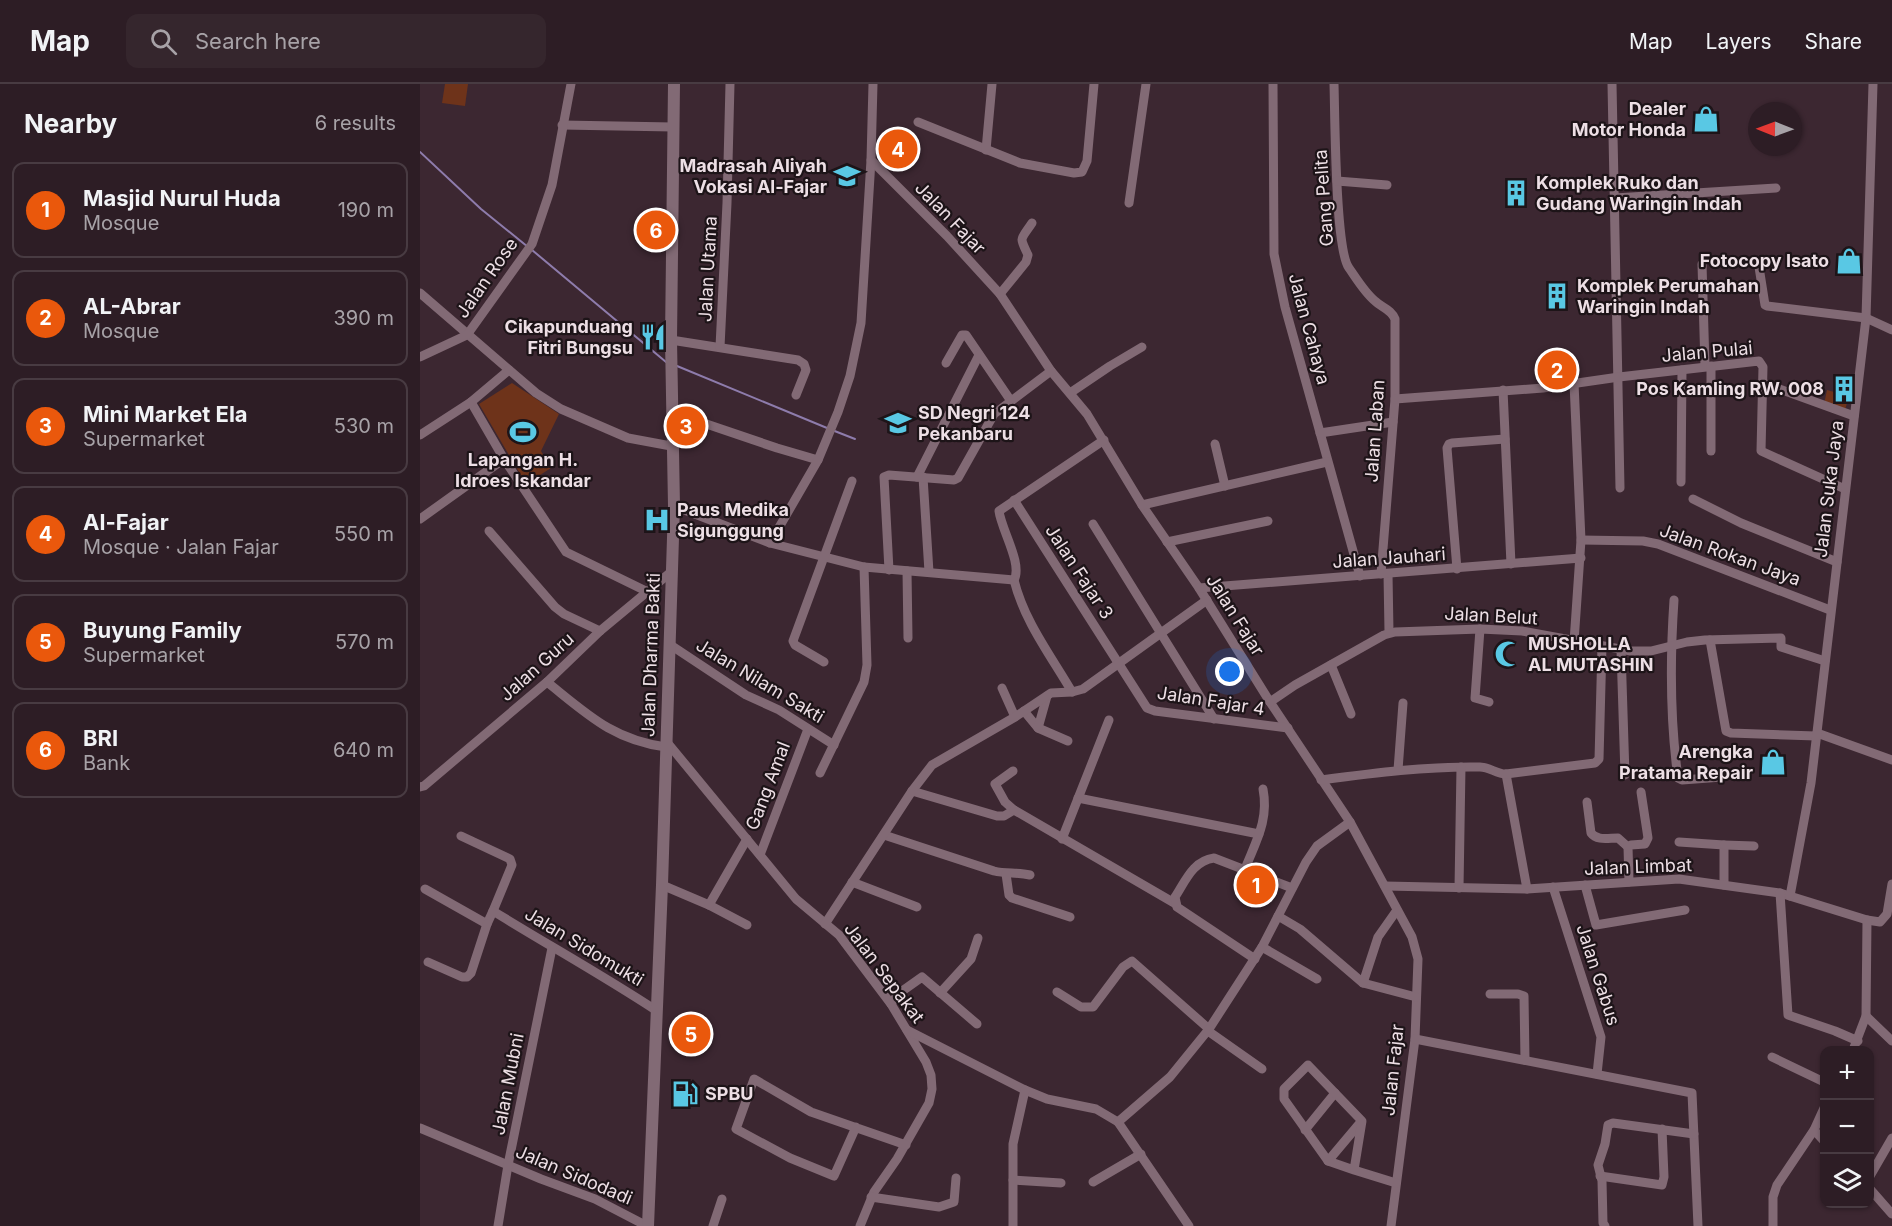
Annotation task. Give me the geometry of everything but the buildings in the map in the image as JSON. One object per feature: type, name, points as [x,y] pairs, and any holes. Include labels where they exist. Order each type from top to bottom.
[{"type":"main road","name":"Jalan Dharma Bakti","points":[[648,1226],[674,506],[671,340],[674,84]]},
{"type":"street","name":"Jalan Rose","points":[[420,357],[467,334],[530,248],[550,192],[571,84]]},
{"type":"street","name":"Jalan Utama","points":[[720,347],[730,84]]},
{"type":"street","points":[[770,543],[818,460],[834,425],[850,376],[861,323],[871,160],[873,84]]},
{"type":"street","points":[[986,150],[992,84]]},
{"type":"street","points":[[918,122],[1020,162],[1074,173],[1082,172],[1087,161],[1094,84]]},
{"type":"street","points":[[1129,203],[1146,84]]},
{"type":"street","name":"Jalan Cahaya","points":[[1273,84],[1274,255],[1285,307],[1360,576]]},
{"type":"street","name":"Gang Pelita","points":[[1334,84],[1341,235],[1347,266],[1374,301]]},
{"type":"street","points":[[1612,84],[1620,488]]},
{"type":"street","name":"Jalan Suka Jaya","points":[[1858,1041],[1835,1030],[1788,1015],[1785,895],[1811,783],[1866,318],[1873,84]]},
{"type":"street","points":[[562,125],[673,127]]},
{"type":"street","name":"Jalan Fajar","points":[[871,160],[1000,294],[1051,371],[1104,440],[1142,505],[1207,600],[1270,702],[1350,822],[1416,947],[1418,959],[1415,1039],[1391,1226]]},
{"type":"street","points":[[1337,181],[1387,185]]},
{"type":"street","points":[[1615,198],[1776,188]]},
{"type":"street","points":[[1000,294],[1026,262],[1028,255],[1021,241],[1032,223]]},
{"type":"street","points":[[1702,264],[1711,451]]},
{"type":"street","points":[[1759,267],[1767,306],[1866,318],[1892,330]]},
{"type":"street","points":[[420,293],[536,393],[561,409],[628,438],[672,446]]},
{"type":"street","name":"Jalan Laban","points":[[1374,301],[1392,312],[1395,319],[1395,399],[1385,574],[1389,632]]},
{"type":"street","points":[[946,363],[964,334],[1011,401]]},
{"type":"street","points":[[671,340],[798,360],[804,364],[806,370],[796,395]]},
{"type":"street","points":[[1070,393],[1142,347]]},
{"type":"street","points":[[929,572],[920,477],[979,355]]},
{"type":"street","name":"Jalan Pulai","points":[[1395,399],[1543,388],[1708,366],[1761,362],[1763,367],[1760,447],[1762,453],[1845,489]]},
{"type":"street","points":[[420,435],[471,402],[509,370]]},
{"type":"street","points":[[1681,482],[1682,370]]},
{"type":"street","points":[[889,570],[884,479],[889,475],[958,478],[994,414],[1051,371]]},
{"type":"street","points":[[1574,383],[1581,540],[1574,642]]},
{"type":"street","points":[[1763,383],[1854,416]]},
{"type":"street","points":[[1503,390],[1511,564]]},
{"type":"street","points":[[471,402],[504,459],[566,552],[648,592]]},
{"type":"street","points":[[671,411],[818,460]]},
{"type":"street","points":[[1320,433],[1393,422]]},
{"type":"street","points":[[1457,569],[1447,448],[1452,443],[1504,439]]},
{"type":"street","points":[[1072,692],[1019,601],[1014,580],[1016,567],[999,511],[1104,440]]},
{"type":"street","points":[[1215,444],[1225,486]]},
{"type":"street","points":[[420,519],[504,459]]},
{"type":"street","points":[[1142,505],[1328,462]]},
{"type":"street","points":[[824,662],[792,641],[852,481]]},
{"type":"street","points":[[1694,499],[1741,523],[1836,562]]},
{"type":"street","name":"Jalan Fajar 3","points":[[1014,500],[1118,663]]},
{"type":"street","points":[[674,506],[770,543],[864,567],[1014,580]]},
{"type":"street","points":[[1167,542],[1268,521]]},
{"type":"street","points":[[1094,524],[1214,719]]},
{"type":"street","points":[[489,531],[555,607],[564,614],[600,631]]},
{"type":"street","name":"Jalan Rokan Jaya","points":[[1581,540],[1643,541],[1658,544],[1830,610]]},
{"type":"street","name":"Jalan Jauhari","points":[[1199,588],[1581,558]]},
{"type":"street","name":"Jalan Nilam Sakti","points":[[820,773],[864,682],[867,665],[864,567]]},
{"type":"street","points":[[907,571],[908,638]]},
{"type":"street","name":"Jalan Guru","points":[[422,787],[547,682],[600,631],[671,572]]},
{"type":"street","points":[[825,924],[912,791],[932,765],[1015,717],[1051,693],[1083,689],[1207,600]]},
{"type":"street","points":[[1674,600],[1671,647],[1678,778],[1682,780],[1722,777]]},
{"type":"street","points":[[1479,628],[1475,698],[1489,702]]},
{"type":"street","name":"Jalan Belut","points":[[1270,702],[1282,692],[1389,632],[1479,628],[1522,631],[1621,650],[1651,651],[1687,642],[1782,638],[1781,647],[1825,661]]},
{"type":"street","points":[[1710,640],[1726,731],[1731,733],[1817,734],[1892,760]]},
{"type":"street","name":"Jalan Nilam Sakti","points":[[669,644],[746,696],[779,710],[834,745]]},
{"type":"street","points":[[1321,780],[1398,770],[1461,767],[1486,768],[1496,773],[1506,774],[1597,762],[1602,646]]},
{"type":"street","points":[[1621,650],[1625,775]]},
{"type":"street","name":"Jalan Fajar 4","points":[[1118,663],[1150,711],[1288,728]]},
{"type":"street","points":[[1331,665],[1351,714]]},
{"type":"street","points":[[547,682],[604,727],[645,744],[666,744]]},
{"type":"street","points":[[1002,688],[1015,717]]},
{"type":"street","points":[[1038,728],[1047,696]]},
{"type":"street","points":[[1398,770],[1403,703]]},
{"type":"street","points":[[1024,711],[1038,728],[1068,741]]},
{"type":"street","points":[[1062,839],[1109,720]]},
{"type":"street","name":"Gang Amal","points":[[760,855],[808,729]]},
{"type":"street","name":"Jalan Sepakat","points":[[666,744],[796,899],[839,935],[891,1004],[926,1062],[931,1075],[930,1103],[872,1197],[860,1226]]},
{"type":"street","points":[[1459,888],[1461,767]]},
{"type":"street","points":[[1013,771],[995,784],[1005,802],[1014,810],[1176,904],[1255,959]]},
{"type":"street","points":[[1506,774],[1527,889]]},
{"type":"street","points":[[1245,869],[1259,834],[1266,806],[1263,789]]},
{"type":"street","points":[[912,791],[997,816],[1004,816],[1014,810]]},
{"type":"street","points":[[1628,847],[1647,843],[1641,792]]},
{"type":"street","points":[[1078,798],[1259,834]]},
{"type":"street","points":[[1587,802],[1591,833],[1594,837],[1618,838],[1628,847],[1629,882]]},
{"type":"street","points":[[1118,1122],[1170,1077],[1209,1030],[1262,947],[1305,862],[1317,846],[1350,822]]},
{"type":"street","points":[[884,835],[1006,874],[1018,872],[1030,875]]},
{"type":"street","points":[[428,962],[467,977],[475,962],[487,924],[512,865],[510,859],[461,836]]},
{"type":"street","points":[[709,905],[747,839]]},
{"type":"street","points":[[1679,842],[1754,846]]},
{"type":"street","points":[[1724,845],[1724,885]]},
{"type":"street","points":[[1176,904],[1175,897],[1196,865],[1204,859],[1214,858],[1292,888]]},
{"type":"street","points":[[1006,874],[1009,895],[1012,898],[1070,917]]},
{"type":"street","name":"Jalan Limbat","points":[[1385,886],[1527,889],[1679,879],[1785,895],[1868,920]]},
{"type":"street","points":[[852,882],[917,907]]},
{"type":"street","points":[[1855,1046],[1866,1016],[1868,920],[1880,922],[1884,919],[1892,884]]},
{"type":"street","points":[[662,885],[709,905],[747,925]]},
{"type":"street","points":[[1585,885],[1596,925],[1685,910]]},
{"type":"street","name":"Jalan Gabus","points":[[1553,887],[1601,1037],[1597,1074]]},
{"type":"street","points":[[425,889],[487,924]]},
{"type":"street","points":[[1363,983],[1378,937],[1397,910]]},
{"type":"street","name":"Jalan Sidomukti","points":[[493,912],[605,977],[657,1011]]},
{"type":"street","points":[[1278,916],[1300,929],[1363,983],[1416,997]]},
{"type":"street","points":[[940,993],[971,958],[978,938]]},
{"type":"street","points":[[1262,947],[1317,979]]},
{"type":"street","name":"Jalan Mubni","points":[[498,1226],[508,1165],[552,948]]},
{"type":"street","points":[[1057,992],[1081,1007],[1093,1008],[1123,967],[1132,961],[1209,1030],[1262,1069]]},
{"type":"street","points":[[891,1004],[898,994],[922,977],[977,1024]]},
{"type":"street","points":[[1490,994],[1524,996],[1524,1060]]},
{"type":"street","points":[[1866,1016],[1892,1041]]},
{"type":"street","points":[[907,1029],[1025,1090],[1047,1099],[1096,1109],[1118,1122],[1189,1226]]},
{"type":"street","points":[[1415,1039],[1692,1093],[1698,1226]]},
{"type":"street","points":[[1772,1057],[1820,1080]]},
{"type":"street","points":[[1362,1121],[1308,1065],[1284,1089],[1284,1099],[1328,1161],[1396,1183]]},
{"type":"street","points":[[856,1128],[834,1176],[790,1158],[736,1129],[754,1079],[812,1112],[906,1145]]},
{"type":"street","points":[[1013,1226],[1013,1144],[1025,1090]]},
{"type":"street","points":[[1305,1130],[1335,1093]]},
{"type":"street","points":[[1773,1226],[1773,1197],[1777,1185],[1814,1130],[1820,1117]]},
{"type":"street","points":[[1354,1170],[1362,1121]]},
{"type":"street","points":[[1328,1161],[1362,1121]]},
{"type":"street","points":[[1605,1226],[1598,1165],[1608,1125],[1613,1123],[1694,1134]]},
{"type":"street","name":"Jalan Sidodadi","points":[[420,1128],[595,1199],[648,1226]]},
{"type":"street","points":[[1600,1176],[1662,1185],[1664,1177],[1662,1129]]},
{"type":"street","points":[[1814,1130],[1820,1137]]},
{"type":"street","points":[[1874,1168],[1892,1137]]},
{"type":"street","points":[[1093,1182],[1140,1154]]},
{"type":"street","points":[[872,1197],[939,1207],[949,1205],[956,1198],[956,1178]]},
{"type":"street","points":[[1013,1180],[1061,1183]]},
{"type":"street","points":[[1874,1194],[1892,1214]]},
{"type":"street","points":[[713,1226],[722,1199]]},
{"type":"shaded area","points":[[445,84],[468,84],[465,106],[442,103]]},
{"type":"shaded area","name":"Lapangan H. Idroes Iskandar","points":[[512,383],[559,414],[541,451],[551,468],[526,484],[479,404]]},
{"type":"shaded area","points":[[1827,390],[1849,396],[1845,410],[1824,404]]},
{"type":"waterway","points":[[420,152],[481,209],[528,247]]},
{"type":"waterway","points":[[532,250],[666,362]]},
{"type":"waterway","points":[[677,366],[827,428]]},
{"type":"waterway","points":[[832,430],[855,439]]},
{"type":"place","name":"Dealer Motor Honda","points":[[1706,119]]},
{"type":"place","name":"Al-Fajar","points":[[898,149]]},
{"type":"place","name":"Madrasah Aliyah Vokasi Al-Fajar","points":[[847,176]]},
{"type":"place","name":"Komplek Ruko dan Gudang Waringin Indah","points":[[1516,193]]},
{"type":"place","name":"BRI","points":[[656,230]]},
{"type":"place","name":"Fotocopy Isato","points":[[1849,261]]},
{"type":"place","name":"Komplek Perumahan Waringin Indah","points":[[1557,296]]},
{"type":"place","name":"Cikapunduang Fitri Bungsu","points":[[653,337]]},
{"type":"place","name":"AL-Abrar","points":[[1557,370]]},
{"type":"place","name":"Pos Kamling RW. 008","points":[[1844,389]]},
{"type":"place","name":"SD Negri 124 Pekanbaru","points":[[898,423]]},
{"type":"place","name":"Mini Market Ela","points":[[686,426]]},
{"type":"place","name":"Lapangan H. Idroes Iskandar","points":[[523,432]]},
{"type":"place","name":"Paus Medika Sigunggung","points":[[657,520]]},
{"type":"place","name":"MUSHOLLA AL MUTASHIN","points":[[1508,654]]},
{"type":"place","name":"Arengka Pratama Repair","points":[[1773,762]]},
{"type":"place","name":"Masjid Nurul Huda","points":[[1256,885]]},
{"type":"place","name":"Buyung Family","points":[[691,1034]]},
{"type":"place","name":"SPBU","points":[[685,1094]]}]
